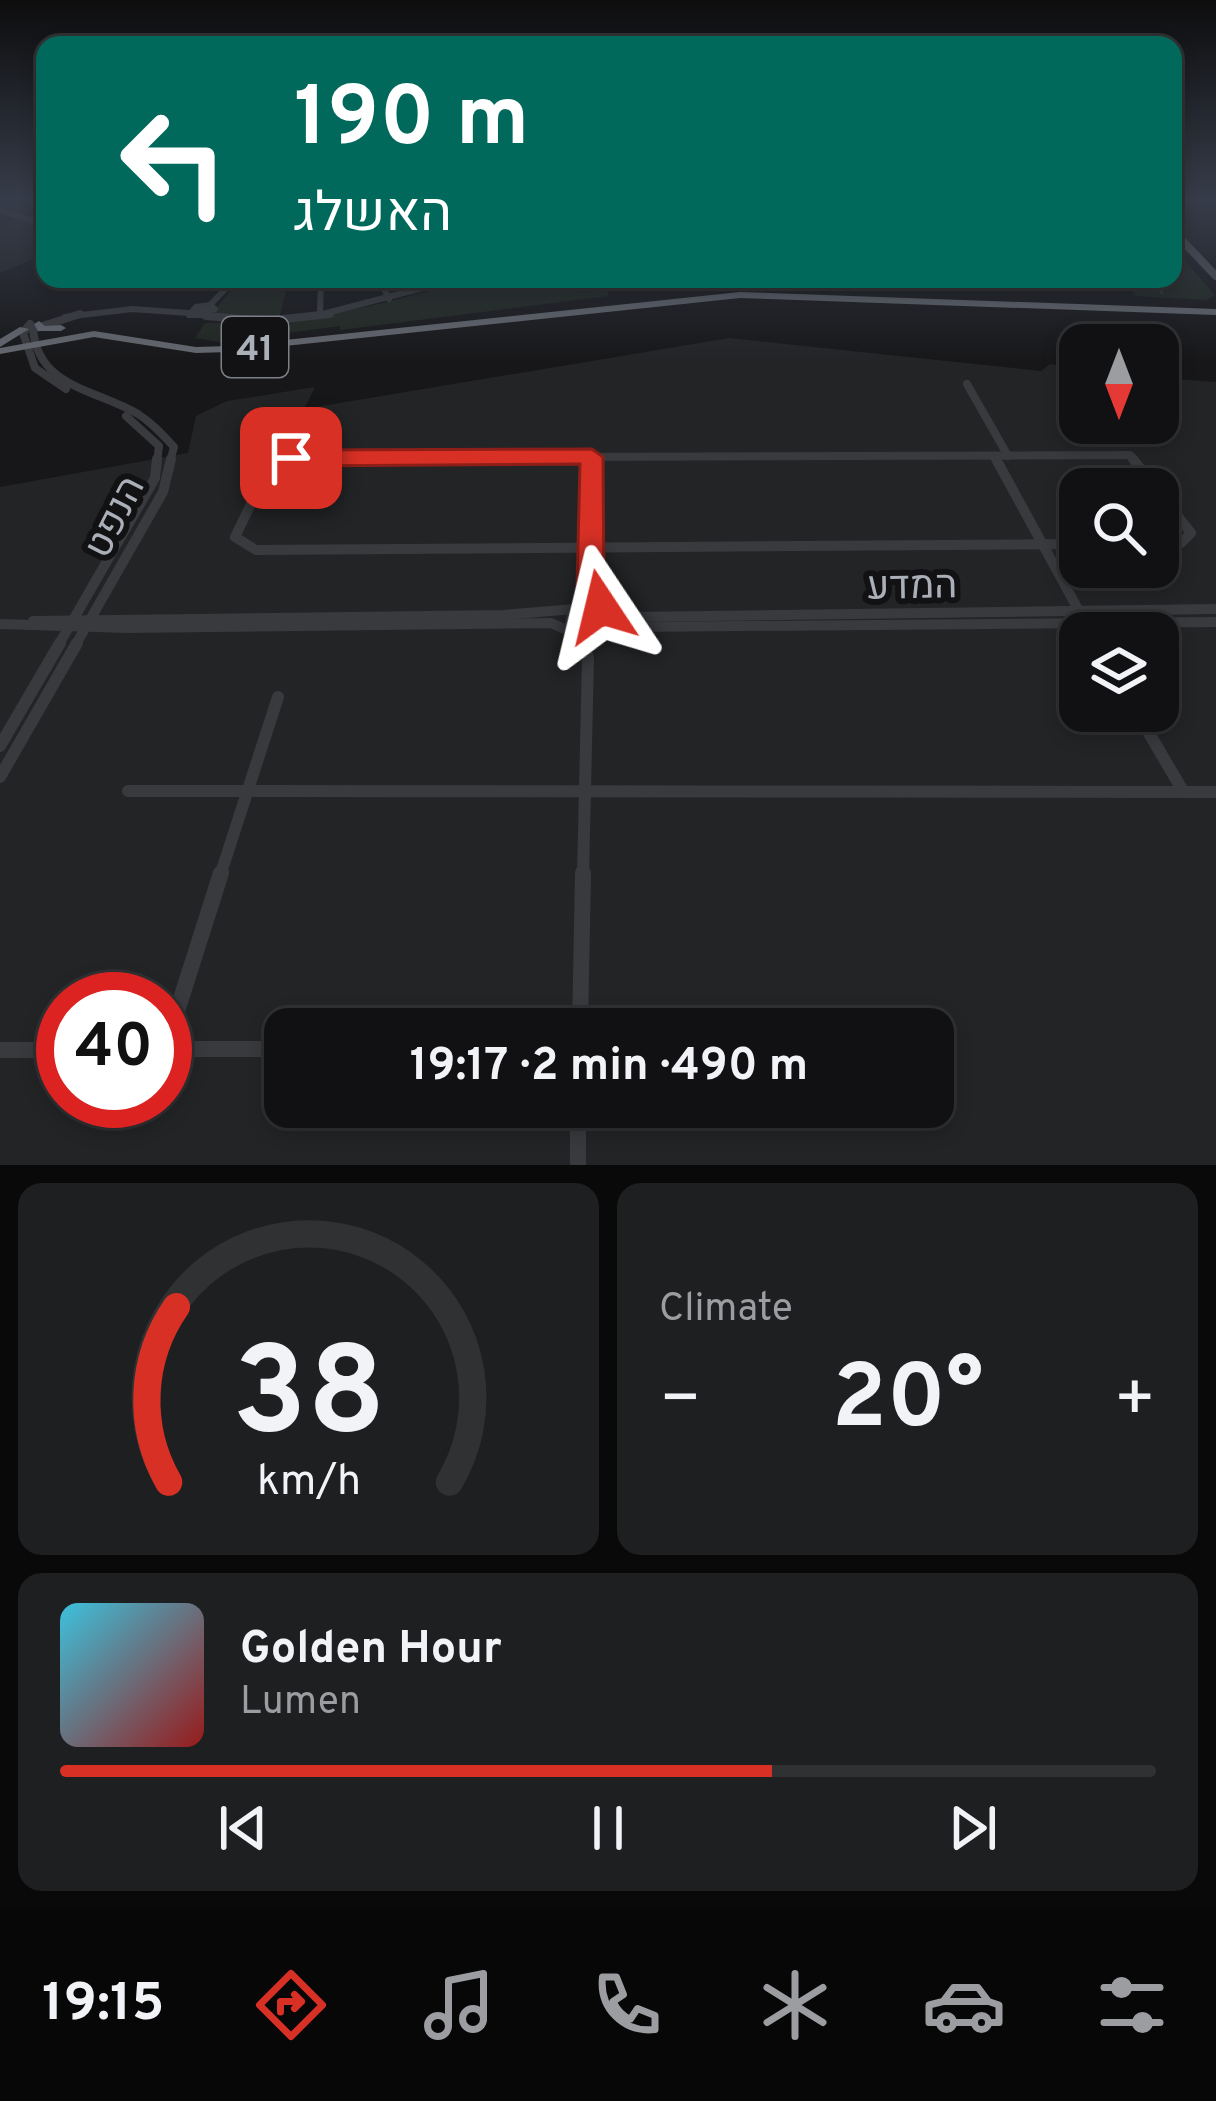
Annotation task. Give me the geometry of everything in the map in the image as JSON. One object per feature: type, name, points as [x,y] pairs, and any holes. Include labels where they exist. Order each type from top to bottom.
[{"type":"highway","name":"41","points":[[28,343],[104,328],[184,344],[228,345],[771,288],[1212,309]]},
{"type":"highway","name":"41","points":[[28,343],[116,335],[183,349],[229,350],[740,295],[1212,309]]},
{"type":"highway","points":[[39,324],[46,330],[104,328]]},
{"type":"highway","points":[[0,349],[28,343]]},
{"type":"highway","points":[[0,349],[28,343]]},
{"type":"main road","points":[[1188,253],[1216,281]]},
{"type":"street","points":[[189,313],[225,288]]},
{"type":"street","points":[[320,313],[321,288]]},
{"type":"street","points":[[384,288],[389,299]]},
{"type":"street","points":[[28,343],[45,318],[86,311],[172,308],[206,316],[262,319],[320,313],[421,288]]},
{"type":"street","points":[[28,343],[39,324],[90,314],[205,305],[214,311],[206,316]]},
{"type":"street","name":"הנפט","points":[[0,746],[82,623],[106,596],[163,492],[174,447],[149,422],[60,378],[28,343]]},
{"type":"street","name":"הנפט","points":[[0,776],[71,654],[90,596],[149,493],[160,462],[160,446],[133,419],[39,375],[28,343]]},
{"type":"street","points":[[967,384],[1079,612]]},
{"type":"street","points":[[1059,544],[256,550],[235,537],[269,467],[281,460],[1130,455],[1140,468]]},
{"type":"street","points":[[588,658],[603,634],[591,608],[592,457]]},
{"type":"street","points":[[1179,518],[1191,533],[1179,544]]},
{"type":"street","points":[[57,618],[90,596]]},
{"type":"street","points":[[71,654],[122,623],[106,596]]},
{"type":"street","points":[[581,1008],[588,658],[582,639],[569,629],[568,618],[591,608]]},
{"type":"street","name":"המדע","points":[[122,623],[503,615],[591,608],[632,617],[1059,623]]},
{"type":"street","name":"המדע","points":[[1179,613],[1216,609]]},
{"type":"street","name":"המדע","points":[[6,624],[57,618],[82,623]]},
{"type":"street","name":"המדע","points":[[6,624],[543,622],[569,629]]},
{"type":"street","name":"המדע","points":[[1179,622],[1216,622]]},
{"type":"street","name":"המדע","points":[[582,639],[603,634],[1059,624]]},
{"type":"street","points":[[190,972],[278,697]]},
{"type":"street","points":[[1148,732],[1183,791]]},
{"type":"street","points":[[128,791],[1216,792]]},
{"type":"street","points":[[192,1049],[264,1049]]},
{"type":"street","points":[[0,1050],[36,1050]]},
{"type":"street","points":[[578,1128],[578,1165]]},
{"type":"shaded area","points":[[0,253],[36,253],[36,258],[0,273]]},
{"type":"shaded area","points":[[1182,257],[1215,295],[1206,300],[1136,296],[1131,288],[1182,288]]},
{"type":"shaded area","points":[[233,288],[287,288],[280,315],[209,317]]},
{"type":"shaded area","points":[[436,288],[570,288],[584,292],[607,288],[608,296],[340,330],[340,326],[220,342],[195,338],[205,323],[338,312]]},
{"type":"shaded area","points":[[958,288],[1052,288],[1053,291]]},
{"type":"shaded area","points":[[729,338],[1041,371],[1050,364],[1059,365],[1059,444],[1179,444],[1179,379],[1216,382],[1216,1165],[0,1165],[0,487],[188,453],[196,416],[227,401],[315,387],[304,409]]},
{"type":"waterway","points":[[1159,288],[1162,293]]},
{"type":"route","points":[[291,458],[592,457],[591,587],[601,607]]}]
